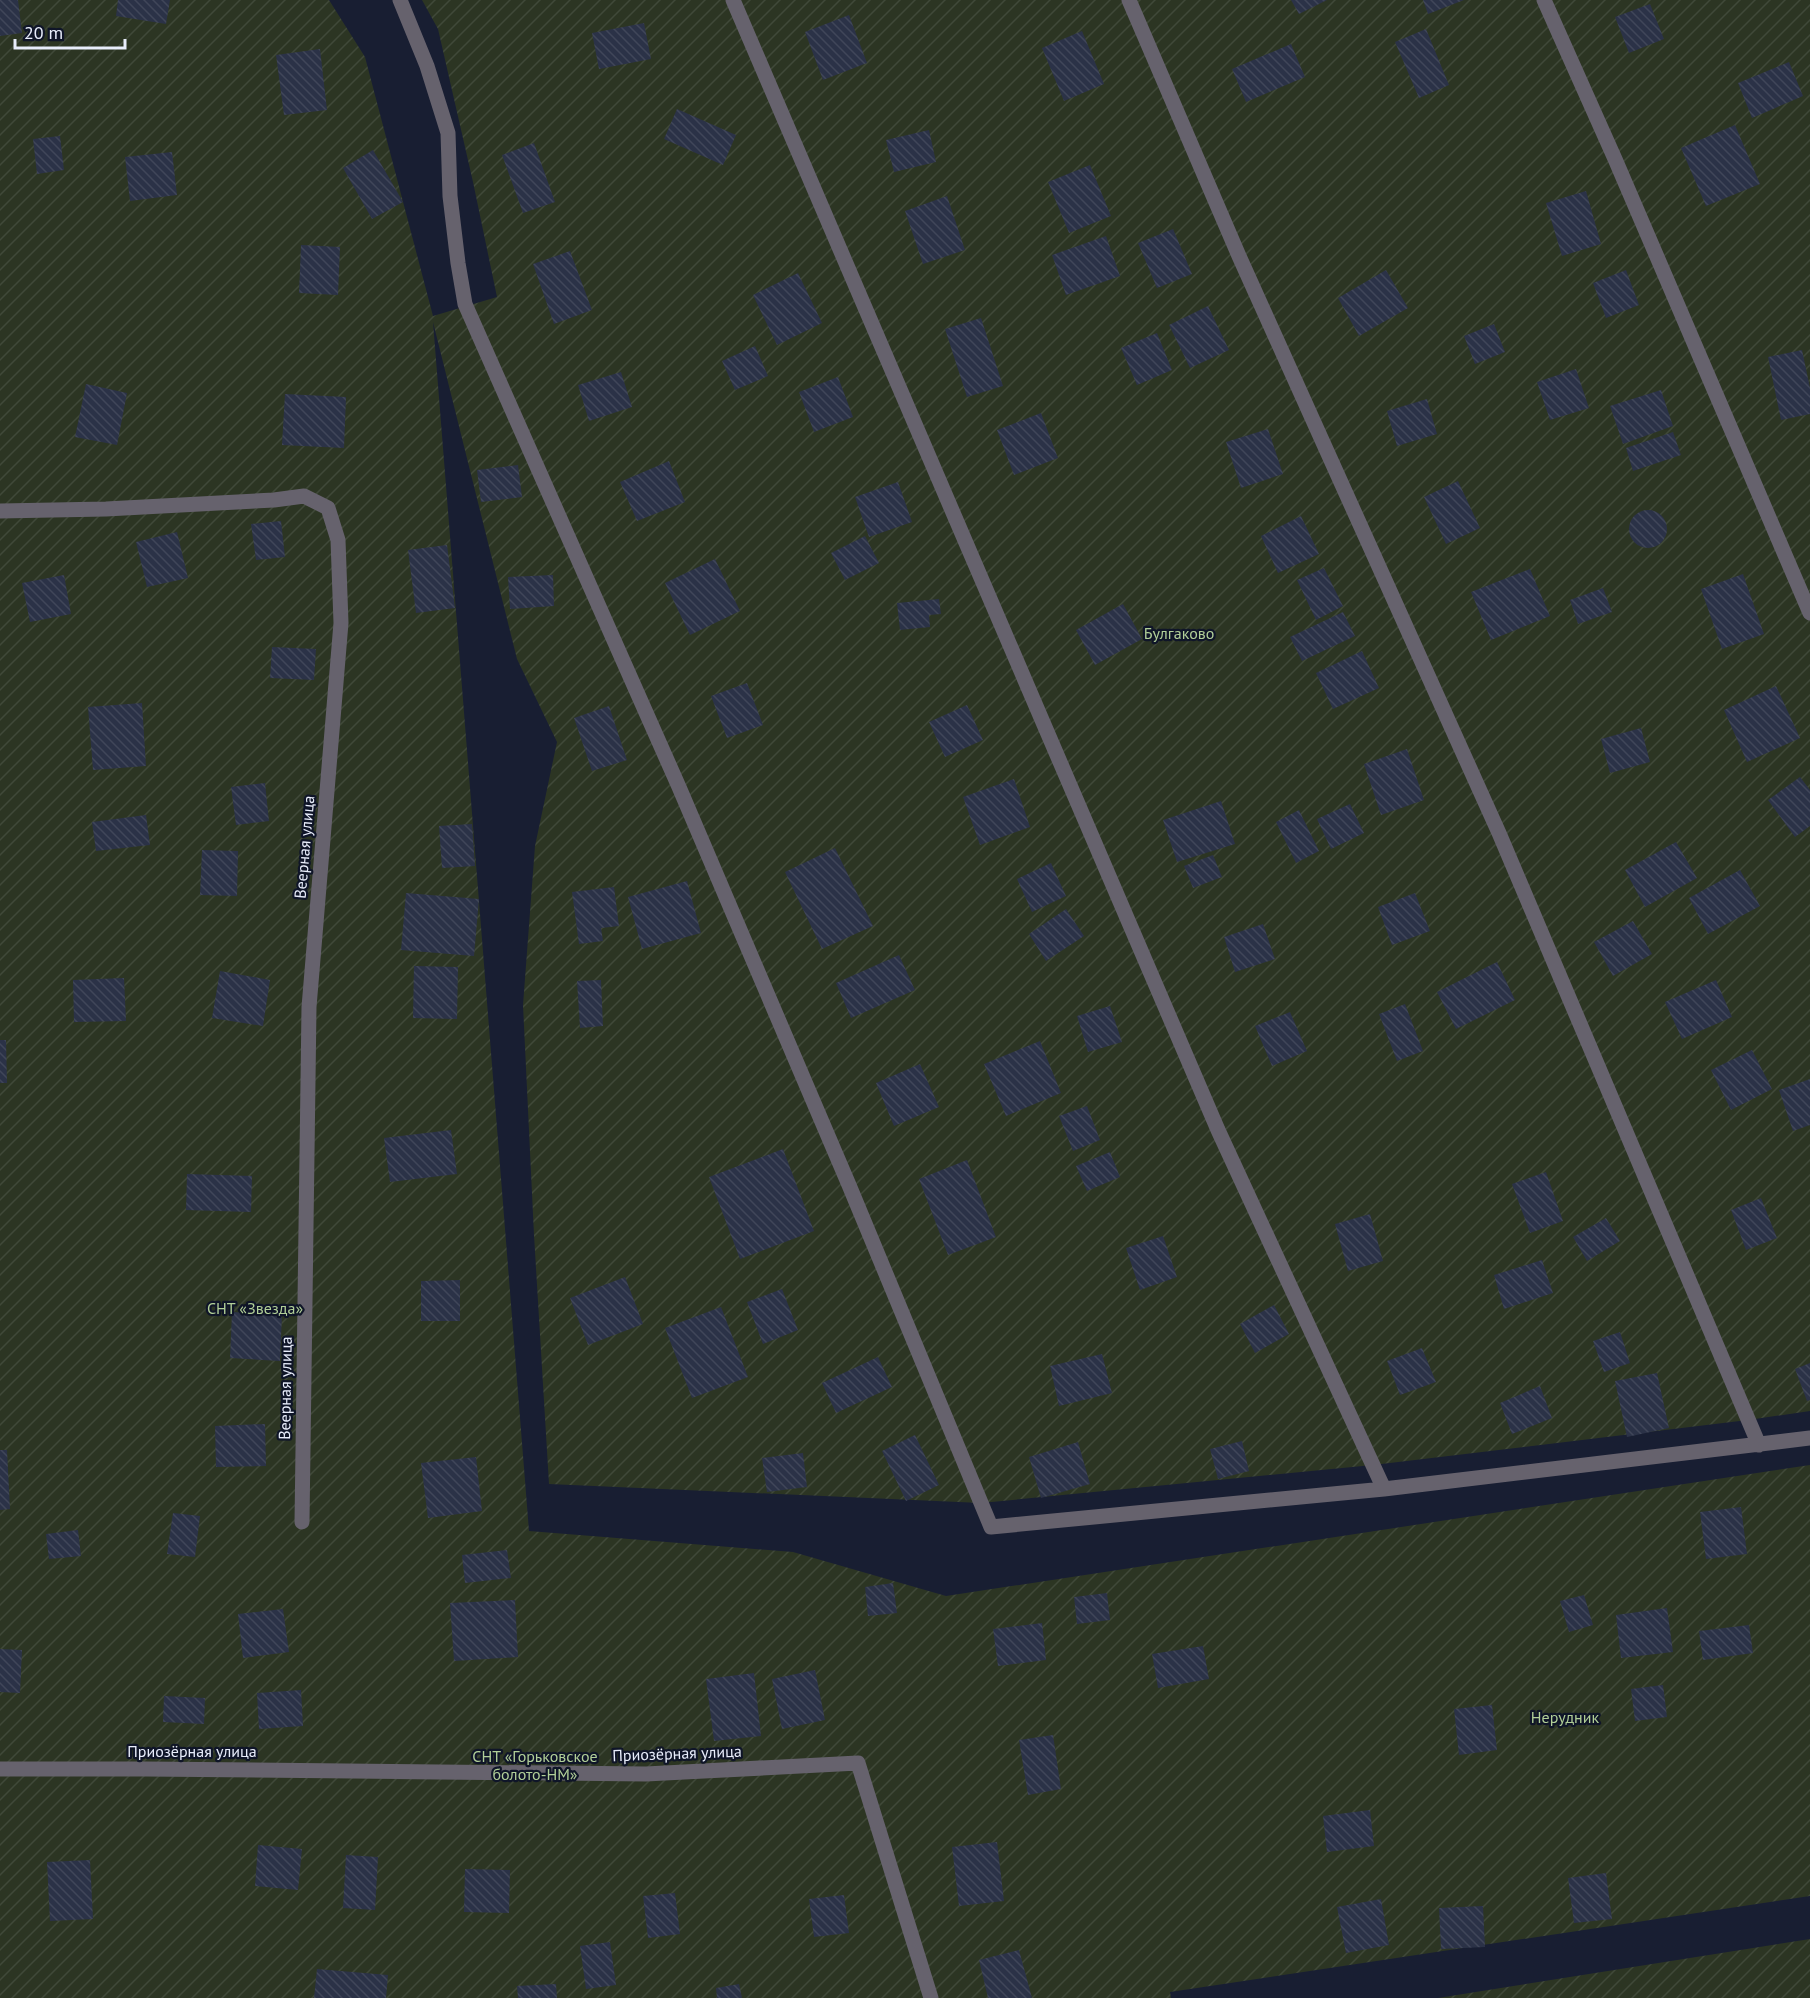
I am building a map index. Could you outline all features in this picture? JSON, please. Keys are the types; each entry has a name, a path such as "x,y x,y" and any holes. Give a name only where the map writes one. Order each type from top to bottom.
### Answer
{"street":[{"path":"400,0 427,66 448,133 450,196 465,304 684,797 991,1527 1384,1489 1810,1438"},
{"path":"734,0 1218,1130 1384,1489"},
{"path":"1129,0 1239,256 1499,833 1758,1445"},
{"path":"1544,0 1615,159 1810,613"},
{"name":"Веерная улица","path":"0,511 106,510 274,500 304,496 328,508 338,540 340,623 309,1007 302,1522"},
{"name":"Приозёрная улица","path":"0,1769 646,1774 858,1763 931,1998"}],"green space":[{"path":"0,0 329,0 365,57 433,316 497,297 438,29 422,0 1810,0 1810,1411 1373,1465 981,1503 549,1484 523,1005 535,846 557,742 517,659 433,322 529,1531 793,1552 946,1596 1810,1465 1810,1896 1170,1992 1171,1998 0,1998"},
{"path":"1810,1939 1810,1998 1438,1998"}],"building":[{"path":"0,0 18,0 22,33 0,36"},
{"path":"118,0 170,0 166,24 116,16"},
{"path":"1291,0 1327,0 1299,14"},
{"path":"1423,0 1464,0 1428,14"},
{"path":"1650,4 1664,39 1629,53 1615,17"},
{"path":"849,15 867,63 823,80 805,32"},
{"path":"644,23 651,59 599,69 592,33"},
{"path":"1426,29 1449,85 1419,98 1395,42"},
{"path":"1082,31 1104,84 1064,101 1042,48"},
{"path":"1291,44 1305,77 1246,102 1232,69"},
{"path":"320,49 327,110 284,115 276,55"},
{"path":"1789,62 1803,96 1752,118 1738,83"},
{"path":"677,109 736,135 723,165 664,139"},
{"path":"1735,125 1760,184 1706,206 1681,148"},
{"path":"929,130 936,162 894,172 886,140"},
{"path":"60,136 64,170 37,174 33,139"},
{"path":"534,143 555,202 523,213 502,155"},
{"path":"373,150 403,202 372,219 343,168"},
{"path":"172,152 177,195 130,201 125,157"},
{"path":"1090,165 1111,216 1069,233 1048,182"},
{"path":"1586,191 1601,244 1562,256 1546,203"},
{"path":"947,196 965,250 923,264 905,211"},
{"path":"1173,229 1192,274 1157,288 1138,243"},
{"path":"1106,236 1120,276 1066,295 1052,255"},
{"path":"301,245 340,247 338,295 299,293"},
{"path":"570,251 592,310 554,324 533,264"},
{"path":"1386,270 1408,308 1359,336 1338,298"},
{"path":"1626,270 1639,305 1606,318 1593,283"},
{"path":"798,273 822,323 777,345 753,295"},
{"path":"1208,306 1229,350 1190,368 1169,325"},
{"path":"981,318 1003,386 967,397 945,329"},
{"path":"1494,324 1505,352 1475,364 1464,336"},
{"path":"1157,333 1172,370 1137,385 1121,348"},
{"path":"755,346 768,376 735,390 722,361"},
{"path":"1802,350 1810,388 1810,414 1781,420 1768,357"},
{"path":"1576,369 1589,408 1550,420 1537,382"},
{"path":"621,372 632,407 589,421 578,385"},
{"path":"838,377 853,417 814,432 799,392"},
{"path":"86,384 127,393 117,445 75,437"},
{"path":"1661,390 1673,426 1623,444 1610,406"},
{"path":"285,394 346,397 344,448 282,445"},
{"path":"1427,399 1437,434 1397,446 1387,411"},
{"path":"1041,413 1058,458 1014,475 997,430"},
{"path":"1268,429 1283,474 1241,488 1226,442"},
{"path":"1673,432 1681,455 1633,471 1626,448"},
{"path":"669,461 685,502 637,521 620,482"},
{"path":"518,465 522,497 481,502 477,470"},
{"path":"1458,481 1480,528 1446,544 1424,497"},
{"path":"898,482 912,522 869,537 855,497"},
{"path":"1648,510 1662,515 1667,529 1662,543 1648,548 1634,543 1629,529 1634,515"},
{"path":"1301,516 1319,554 1278,573 1261,536"},
{"path":"281,521 285,557 256,560 251,524"},
{"path":"177,532 188,578 147,587 136,542"},
{"path":"865,536 879,563 845,580 831,553"},
{"path":"447,545 455,608 416,613 408,550"},
{"path":"715,559 740,611 690,635 665,583"},
{"path":"1324,568 1343,606 1316,620 1297,580"},
{"path":"1530,569 1550,616 1491,640 1471,592"},
{"path":"1743,574 1764,634 1722,649 1701,589"},
{"path":"64,575 71,614 30,622 22,583"},
{"path":"553,575 554,606 510,609 508,577"},
{"path":"1603,588 1612,612 1578,624 1570,600"},
{"path":"939,599 941,614 929,615 930,627 900,630 897,603"},
{"path":"1123,604 1142,639 1095,665 1076,630"},
{"path":"1343,612 1355,636 1302,661 1290,637"},
{"path":"272,647 316,649 314,680 270,678"},
{"path":"1362,651 1379,688 1333,709 1316,673"},
{"path":"747,683 763,725 727,738 711,696"},
{"path":"1776,686 1800,738 1747,762 1724,710"},
{"path":"142,703 146,766 93,770 88,707"},
{"path":"967,705 983,740 945,757 929,722"},
{"path":"609,706 627,760 592,771 574,718"},
{"path":"1641,728 1650,762 1610,773 1601,739"},
{"path":"1407,749 1424,800 1381,815 1364,764"},
{"path":"1800,777 1810,790 1810,826 1795,837 1768,800"},
{"path":"1014,779 1030,827 980,845 963,797"},
{"path":"265,783 269,821 236,825 231,787"},
{"path":"1221,801 1235,844 1177,862 1163,820"},
{"path":"1350,804 1364,833 1331,849 1317,819"},
{"path":"1299,810 1319,851 1296,863 1276,822"},
{"path":"146,815 150,845 96,851 92,822"},
{"path":"472,824 475,866 442,868 439,826"},
{"path":"1676,842 1697,878 1645,907 1625,870"},
{"path":"835,848 873,926 822,949 785,872"},
{"path":"202,850 238,851 237,896 200,895"},
{"path":"1213,855 1222,877 1193,888 1184,866"},
{"path":"1051,863 1066,896 1032,912 1017,879"},
{"path":"1740,870 1760,906 1708,934 1689,898"},
{"path":"687,881 701,933 642,949 628,897"},
{"path":"614,887 619,926 601,928 603,941 579,944 572,892"},
{"path":"406,893 479,899 474,956 401,950"},
{"path":"1415,893 1430,931 1392,945 1378,907"},
{"path":"1066,909 1084,936 1046,961 1029,934"},
{"path":"1633,921 1652,954 1613,976 1594,942"},
{"path":"1263,924 1275,959 1235,972 1224,937"},
{"path":"899,955 915,990 851,1018 836,983"},
{"path":"1497,962 1515,1000 1456,1029 1437,992"},
{"path":"414,966 458,967 457,1019 413,1018"},
{"path":"220,971 270,980 263,1026 212,1018"},
{"path":"124,978 126,1021 74,1022 73,980"},
{"path":"601,980 603,1026 580,1028 577,981"},
{"path":"1716,980 1732,1017 1682,1039 1665,1002"},
{"path":"1405,1004 1423,1051 1397,1061 1379,1014"},
{"path":"1110,1006 1122,1042 1088,1052 1077,1016"},
{"path":"1290,1012 1307,1051 1272,1066 1255,1026"},
{"path":"0,1040 6,1040 7,1083 0,1083"},
{"path":"1040,1041 1061,1093 1006,1116 984,1064"},
{"path":"1752,1050 1772,1089 1731,1110 1711,1070"},
{"path":"920,1064 939,1107 894,1126 876,1083"},
{"path":"1810,1079 1810,1125 1793,1131 1779,1090"},
{"path":"1087,1106 1100,1140 1073,1151 1059,1116"},
{"path":"451,1130 457,1174 390,1182 384,1138"},
{"path":"783,1149 814,1231 740,1259 709,1177"},
{"path":"1110,1152 1120,1177 1087,1191 1076,1166"},
{"path":"967,1160 996,1237 948,1255 919,1179"},
{"path":"1546,1172 1563,1221 1530,1233 1512,1184"},
{"path":"187,1174 252,1176 251,1212 186,1210"},
{"path":"1761,1198 1777,1238 1746,1250 1731,1210"},
{"path":"1370,1214 1383,1261 1348,1271 1335,1224"},
{"path":"1606,1218 1620,1241 1587,1261 1573,1237"},
{"path":"1163,1236 1177,1277 1140,1290 1126,1248"},
{"path":"1542,1260 1553,1293 1504,1309 1494,1275"},
{"path":"625,1277 643,1324 588,1345 570,1298"},
{"path":"460,1280 460,1321 421,1321 421,1281"},
{"path":"782,1289 798,1330 763,1344 747,1302"},
{"path":"1274,1305 1289,1334 1255,1353 1240,1324"},
{"path":"721,1307 748,1377 692,1398 665,1328"},
{"path":"232,1312 282,1314 280,1361 230,1358"},
{"path":"1620,1332 1630,1363 1604,1372 1593,1341"},
{"path":"1422,1348 1436,1382 1400,1395 1387,1361"},
{"path":"1102,1354 1112,1393 1059,1406 1050,1366"},
{"path":"878,1357 892,1387 836,1413 822,1383"},
{"path":"1810,1363 1810,1400 1807,1401 1795,1369"},
{"path":"1657,1373 1669,1428 1627,1437 1615,1381"},
{"path":"1540,1386 1552,1418 1512,1434 1500,1403"},
{"path":"265,1424 266,1466 216,1467 215,1426"},
{"path":"915,1435 939,1485 906,1501 882,1451"},
{"path":"1242,1441 1249,1471 1218,1479 1210,1449"},
{"path":"1078,1442 1090,1484 1041,1498 1029,1457"},
{"path":"0,1450 7,1450 10,1509 0,1510"},
{"path":"803,1453 807,1487 767,1492 762,1458"},
{"path":"476,1457 482,1511 428,1518 421,1463"},
{"path":"1741,1507 1747,1554 1706,1559 1700,1512"},
{"path":"173,1513 200,1516 195,1557 167,1554"},
{"path":"78,1530 81,1556 49,1559 46,1534"},
{"path":"507,1550 511,1578 465,1583 462,1555"},
{"path":"893,1583 897,1613 868,1616 865,1587"},
{"path":"1107,1593 1110,1620 1077,1624 1074,1597"},
{"path":"1584,1595 1593,1625 1569,1632 1560,1601"},
{"path":"515,1600 518,1657 454,1661 450,1603"},
{"path":"1667,1608 1673,1652 1621,1658 1616,1615"},
{"path":"283,1609 289,1652 243,1658 238,1614"},
{"path":"1042,1623 1046,1660 998,1666 993,1629"},
{"path":"1749,1625 1753,1653 1703,1660 1699,1631"},
{"path":"1203,1646 1209,1679 1158,1688 1152,1654"},
{"path":"0,1649 22,1650 20,1693 0,1692"},
{"path":"815,1670 825,1720 782,1729 772,1679"},
{"path":"754,1673 761,1736 714,1741 706,1679"},
{"path":"1663,1685 1667,1717 1635,1721 1631,1689"},
{"path":"301,1690 303,1726 259,1729 257,1693"},
{"path":"164,1696 205,1698 204,1724 163,1722"},
{"path":"1492,1705 1497,1750 1459,1755 1454,1709"},
{"path":"1053,1735 1061,1789 1028,1795 1019,1740"},
{"path":"1370,1810 1374,1846 1327,1852 1323,1816"},
{"path":"997,1842 1004,1901 959,1906 952,1847"},
{"path":"258,1845 302,1849 298,1890 255,1886"},
{"path":"346,1855 378,1857 375,1910 343,1908"},
{"path":"90,1860 93,1919 50,1921 47,1862"},
{"path":"465,1869 510,1870 509,1913 464,1912"},
{"path":"1606,1873 1612,1919 1574,1923 1568,1878"},
{"path":"675,1893 680,1934 648,1938 643,1896"},
{"path":"844,1895 849,1933 814,1937 809,1899"},
{"path":"1381,1899 1389,1945 1346,1953 1337,1907"},
{"path":"1483,1906 1485,1947 1441,1949 1439,1908"},
{"path":"610,1942 616,1985 586,1989 580,1946"},
{"path":"1019,1950 1032,1998 988,1998 979,1960"},
{"path":"317,1969 388,1975 386,1998 314,1998"},
{"path":"556,1984 557,1998 518,1998 517,1986"},
{"path":"739,1984 742,1998 717,1998 716,1988"}],"park label":[{"name":"Булгаково","path":"1179,633"},
{"name":"СНТ «Звезда»","path":"255,1308"},
{"name":"Нерудник","path":"1565,1717"},
{"name":"СНТ «Горьковское болото-НМ»","path":"535,1765"}]}
